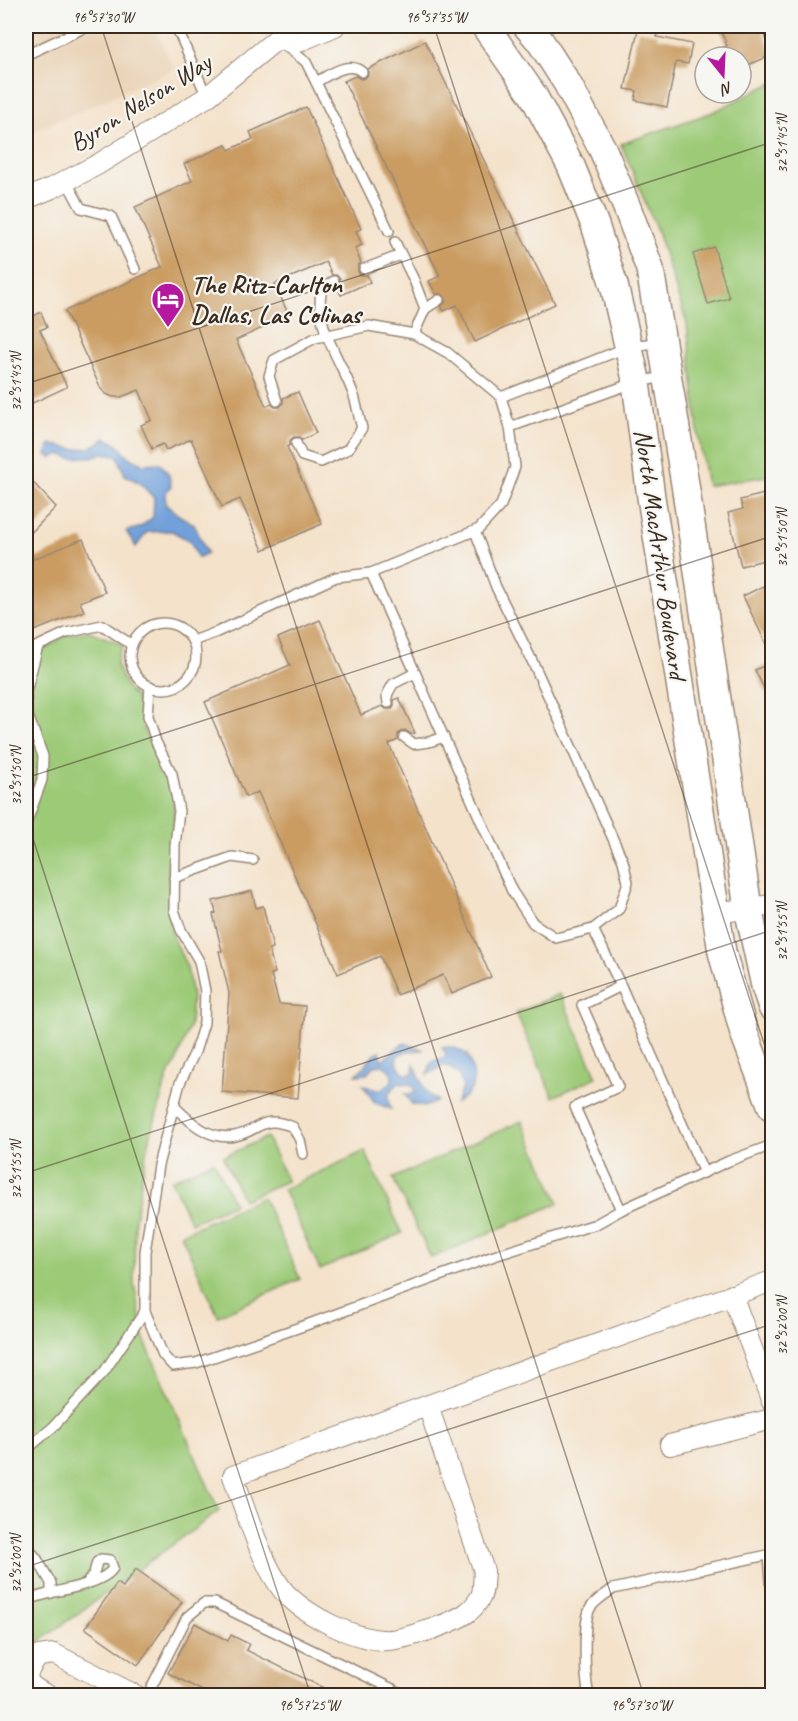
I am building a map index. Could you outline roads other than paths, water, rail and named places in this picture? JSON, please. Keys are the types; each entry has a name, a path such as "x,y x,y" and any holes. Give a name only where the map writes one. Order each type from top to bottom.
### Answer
{"main road":[{"name":"North MacArthur Boulevard","path":"485,26 533,95 571,166 596,225 614,285 636,382 651,497 722,952 744,1033 772,1107"},
{"name":"North MacArthur Boulevard","path":"527,26 540,41 567,83 603,150 650,269 685,484 760,906 765,986 772,1007"}],"street":[{"path":"281,32 298,42 335,26"},
{"name":"Byron Nelson Way","path":"26,199 96,165 207,97 281,32"},
{"path":"716,913 760,906"},
{"path":"428,1406 484,1571 481,1597 467,1612 447,1623 407,1637 384,1641 358,1636 303,1608 275,1580 233,1476 772,1281"},
{"path":"732,1295 772,1402"},
{"path":"670,1445 772,1419"},
{"path":"48,1695 32,1687 27,1676 30,1666 39,1656 54,1654 137,1695"}],"lane":[{"path":"26,55 88,26"},
{"path":"191,26 177,29 207,97"},
{"path":"281,32 306,62 389,231"},
{"path":"316,82 348,67 357,68 362,72"},
{"path":"66,180 81,208 111,216 135,269"},
{"path":"395,242 414,280 424,309"},
{"path":"364,269 401,255"},
{"path":"296,443 302,456 321,462 348,449 362,428 354,395 327,335 319,300 322,288 334,281"},
{"path":"414,334 424,309 439,300"},
{"path":"193,641 336,577 371,573 479,529 501,505 515,467 510,427 501,397 448,353 414,334 369,326 315,338 274,360 269,375 277,401"},
{"path":"501,397 628,347 662,342"},
{"path":"510,427 636,382 668,377"},
{"path":"371,573 512,891 533,922 556,938 593,929 619,909 628,882 623,861 536,669 496,587 475,531"},
{"path":"167,623 186,632 193,641 196,661 193,670 180,685 170,688 150,686 135,673 130,654 132,645 146,628 167,623"},
{"path":"26,648 32,649 66,633 102,625 132,645"},
{"path":"26,824 42,780 43,756 27,714 26,692 38,646"},
{"path":"388,703 387,695 393,684 415,673"},
{"path":"150,686 148,716 156,742 172,774 178,811 174,910 181,930 199,961 205,991 204,1023 195,1052 180,1083 158,1165 145,1252 145,1311 163,1355 173,1366 196,1363 494,1256 596,1224 621,1210 729,1161 772,1145"},
{"path":"404,737 414,744 444,737"},
{"path":"174,878 232,857 253,860"},
{"path":"593,929 621,986 704,1173"},
{"path":"621,986 582,1005 618,1087 575,1107 621,1210"},
{"path":"174,1106 202,1130 219,1135 235,1136 267,1121 293,1127 300,1140 303,1154"},
{"path":"26,1450 53,1427 104,1372 145,1311"},
{"path":"26,1545 51,1583 51,1593"},
{"path":"589,1695 586,1677 586,1625 590,1608 599,1598 614,1589 771,1554 772,1593"},
{"path":"26,1600 87,1583"},
{"path":"147,1695 187,1617 204,1603 215,1603 407,1695"}],"water":[{"path":"106,438 118,445 130,458 142,464 160,463 169,475 171,487 165,493 166,505 194,524 207,553 198,558 190,541 172,531 147,532 136,547 126,531 139,528 153,517 154,498 140,483 125,475 118,457 103,453 91,457 70,458 60,454 52,458 46,455 50,444 74,449 90,448"},
{"path":"405,1043 424,1050 407,1051 398,1055 396,1061 401,1070 406,1075 413,1073 414,1064 425,1089 438,1101 424,1107 412,1104 405,1094 416,1093 412,1085 399,1083 389,1094 391,1109 375,1103 363,1085 376,1090 385,1088 392,1081 391,1071 382,1065 374,1066 367,1074 356,1075 380,1051 381,1060"},
{"path":"442,1047 453,1047 467,1054 474,1075 469,1093 456,1103 463,1087 458,1073 445,1065 427,1075 431,1062 447,1056"}],"place":[{"name":"The Ritz-Carlton Dallas, Las Colinas","path":"168,328"}]}
